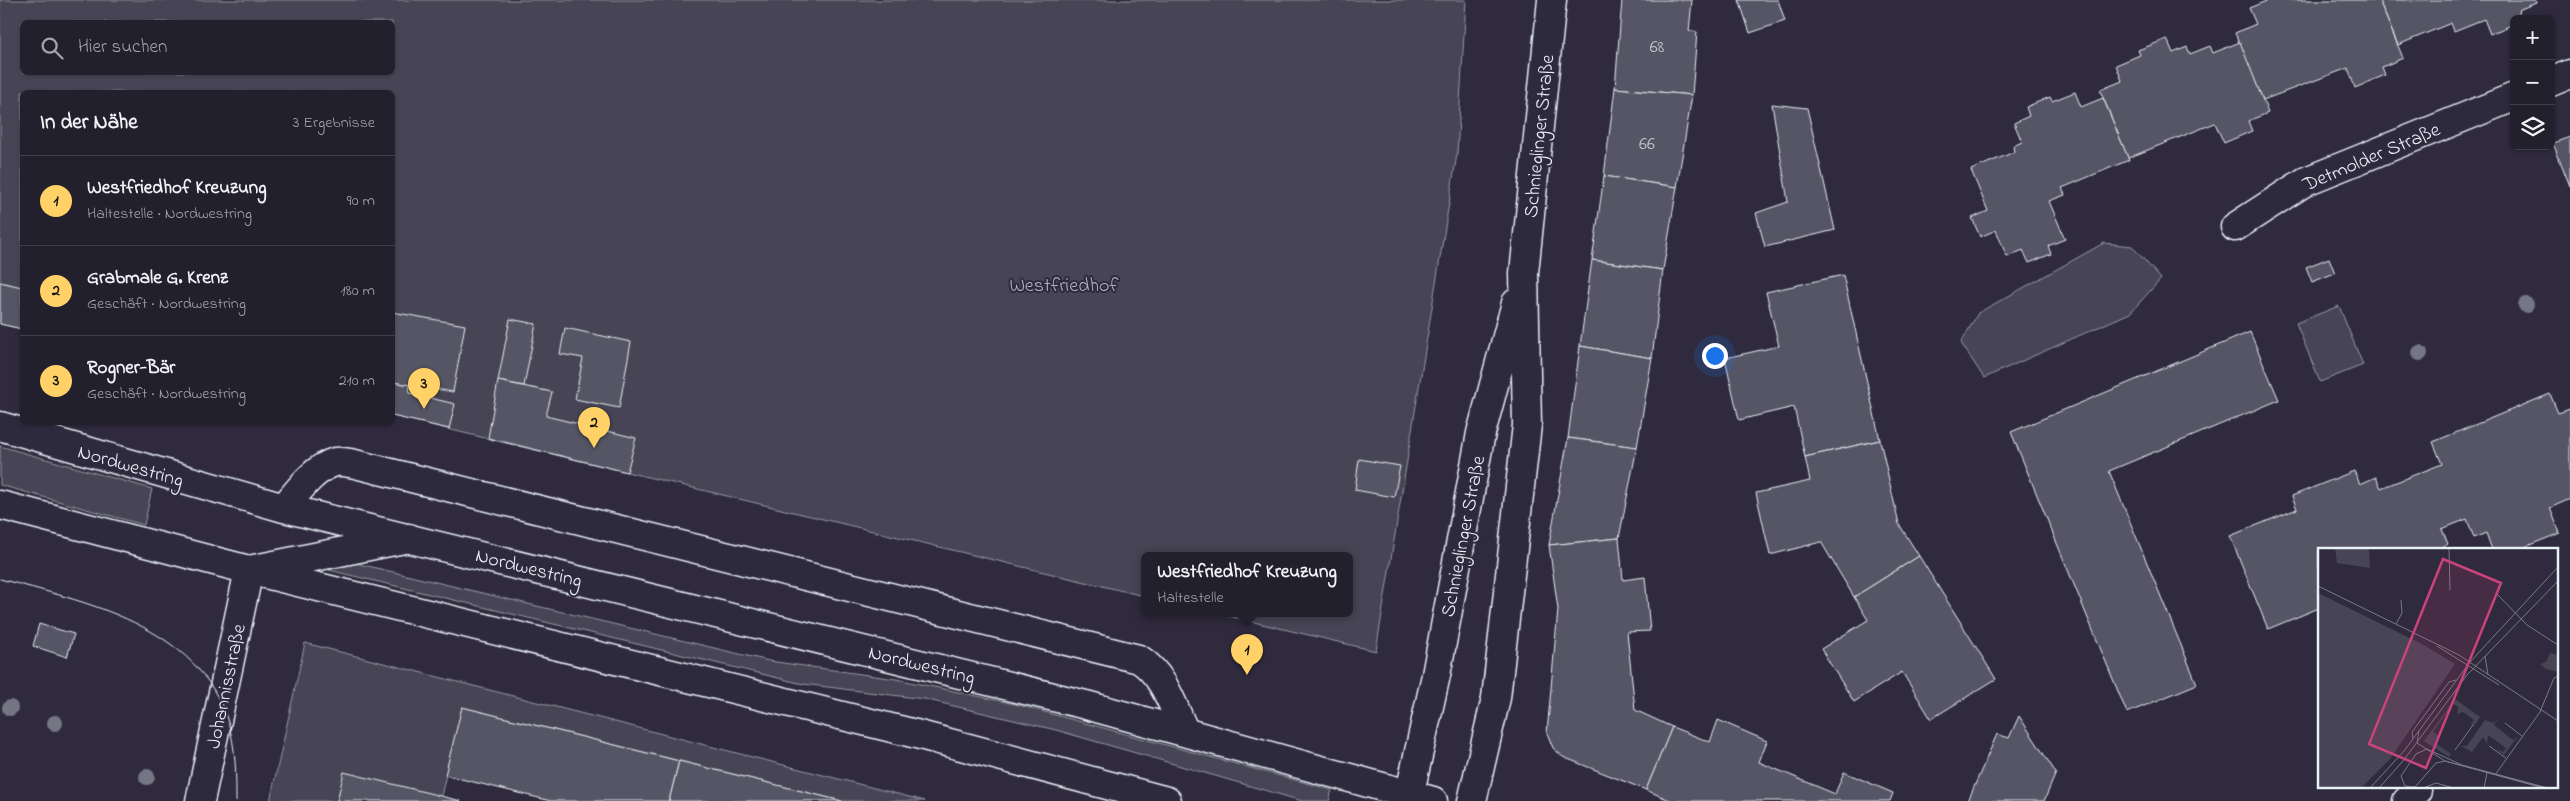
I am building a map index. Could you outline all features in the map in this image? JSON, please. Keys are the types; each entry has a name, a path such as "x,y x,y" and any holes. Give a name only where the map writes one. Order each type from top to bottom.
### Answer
{"main road":[{"name":"Schnieglinger Straße","path":"1472,801 1496,698 1527,425 1524,273 1552,0"},
{"path":"2555,80 2570,74"},
{"name":"Detmolder Straße","path":"2235,227 2306,181 2510,99"},
{"name":"Schnieglinger Straße","path":"1417,798 1436,674 1481,433 1524,273"},
{"name":"Nordwestring","path":"0,426 284,508 1184,730 1417,798"},
{"path":"284,508 300,487 319,471 335,462 355,464 1139,659 1150,666 1160,677 1184,730"},
{"name":"Nordwestring","path":"0,505 249,570 916,734 1167,801"},
{"name":"Nordwestring","path":"249,570 409,538"},
{"name":"Johannisstraße","path":"200,801 249,570"}],"green space":[{"name":"Westfriedhof","path":"0,0 1466,0 1457,154 1376,651 1233,617 1353,617 1353,552 1141,552 1141,595 395,416 395,90 20,90 20,329 0,324"},
{"path":"2104,243 2132,246 2161,279 2130,313 1984,378 1961,343 1978,313"},
{"path":"2339,306 2363,365 2320,382 2296,323"},
{"path":"0,446 152,489 144,525 0,485"},
{"path":"351,562 769,661 896,679 1015,704 1332,790 1329,801 1302,801 1056,730 924,699 803,684 329,570"},
{"path":"305,643 925,801 842,801 462,707 441,796 337,801 270,801"}],"building":[{"path":"1622,0 1692,0 1689,31 1697,32 1692,95 1615,88"},
{"path":"1739,0 1778,0 1785,21 1750,33"},
{"path":"2269,0 2379,0 2403,58 2382,67 2385,75 2355,88 2348,68 2263,100 2235,33 2256,24 2249,8"},
{"path":"2379,0 2535,0 2536,3 2518,10 2520,15 2510,15 2510,26 2490,34 2484,19 2454,31 2451,23 2398,45"},
{"path":"2167,39 2173,53 2187,47 2190,54 2210,46 2213,53 2240,42 2268,113 2248,121 2252,131 2224,143 2215,123 2128,158 2100,90 2122,81 2116,65 2140,55 2138,50"},
{"path":"1615,88 1692,95 1677,187 1604,176"},
{"path":"2075,92 2081,107 2103,98 2129,160 2062,188 2065,195 2049,201 2065,239 2048,246 2051,254 2029,263 2023,250 2007,257 1996,230 1980,237 1972,218 1988,211 1971,170 2014,152 2013,146 2022,142 2014,123 2029,116 2026,107 2050,97 2052,101"},
{"path":"1772,104 1807,108 1835,230 1765,247 1756,213 1788,202"},
{"path":"2570,137 2570,186 2555,148 2555,142"},
{"path":"1604,176 1677,187 1663,270 1592,260"},
{"path":"2329,258 2335,273 2312,282 2306,267"},
{"path":"1592,260 1663,270 1652,358 1580,346"},
{"path":"1843,275 1880,440 1805,457 1794,407 1739,420 1725,358 1779,346 1766,292"},
{"path":"0,282 20,287 20,329 0,324"},
{"path":"395,313 465,325 453,392 395,382"},
{"path":"510,319 536,324 524,386 498,381"},
{"path":"565,328 631,342 619,408 575,399 583,358 560,354"},
{"path":"2250,332 2279,400 2109,471 2197,684 2127,713 2011,432"},
{"path":"1580,346 1652,358 1637,447 1568,438"},
{"path":"498,381 552,392 546,416 636,438 627,472 488,438"},
{"path":"395,382 410,385 409,393 455,404 449,429 395,417"},
{"path":"2550,394 2558,413 2570,409 2570,499 2550,508 2560,533 2522,548 2491,548 2486,533 2474,538 2467,519 2442,529 2448,544 2439,548 2318,548 2318,608 2268,629 2230,536 2297,509 2292,496 2354,471 2360,484 2376,477 2381,488 2442,464 2433,442"},
{"path":"1568,438 1637,447 1619,538 1549,545"},
{"path":"1880,440 1899,524 1919,556 1854,597 1821,542 1770,555 1756,493 1810,481 1805,457"},
{"path":"1359,459 1400,466 1394,497 1355,490"},
{"path":"1619,538 1623,580 1645,577 1650,631 1627,632 1635,710 1672,727 1646,790 1563,757 1553,748 1547,733 1558,609 1549,545"},
{"path":"1919,556 1996,679 1931,719 1902,672 1854,702 1821,649 1868,620 1854,597"},
{"path":"39,624 74,634 67,657 33,646"},
{"path":"462,707 679,761 669,801 551,801 445,775"},
{"path":"2019,716 2056,773 2044,801 1968,801 1997,734 2009,738"},
{"path":"1718,720 1767,741 1759,762 1835,794 1844,772 1893,793 1890,801 1672,801 1646,790 1672,727 1710,742"},
{"path":"679,761 728,773 842,801 669,801"},
{"path":"344,772 461,801 337,801"}],"tram line":[{"path":"0,579 67,597 135,623 165,640 192,662 213,689 228,722 234,751 236,801"}],"place":[{"name":"Rogner-Bär","path":"424,409"},
{"name":"Grabmale G. Krenz","path":"594,448"},
{"name":"Westfriedhof Kreuzung","path":"1247,675"}]}
